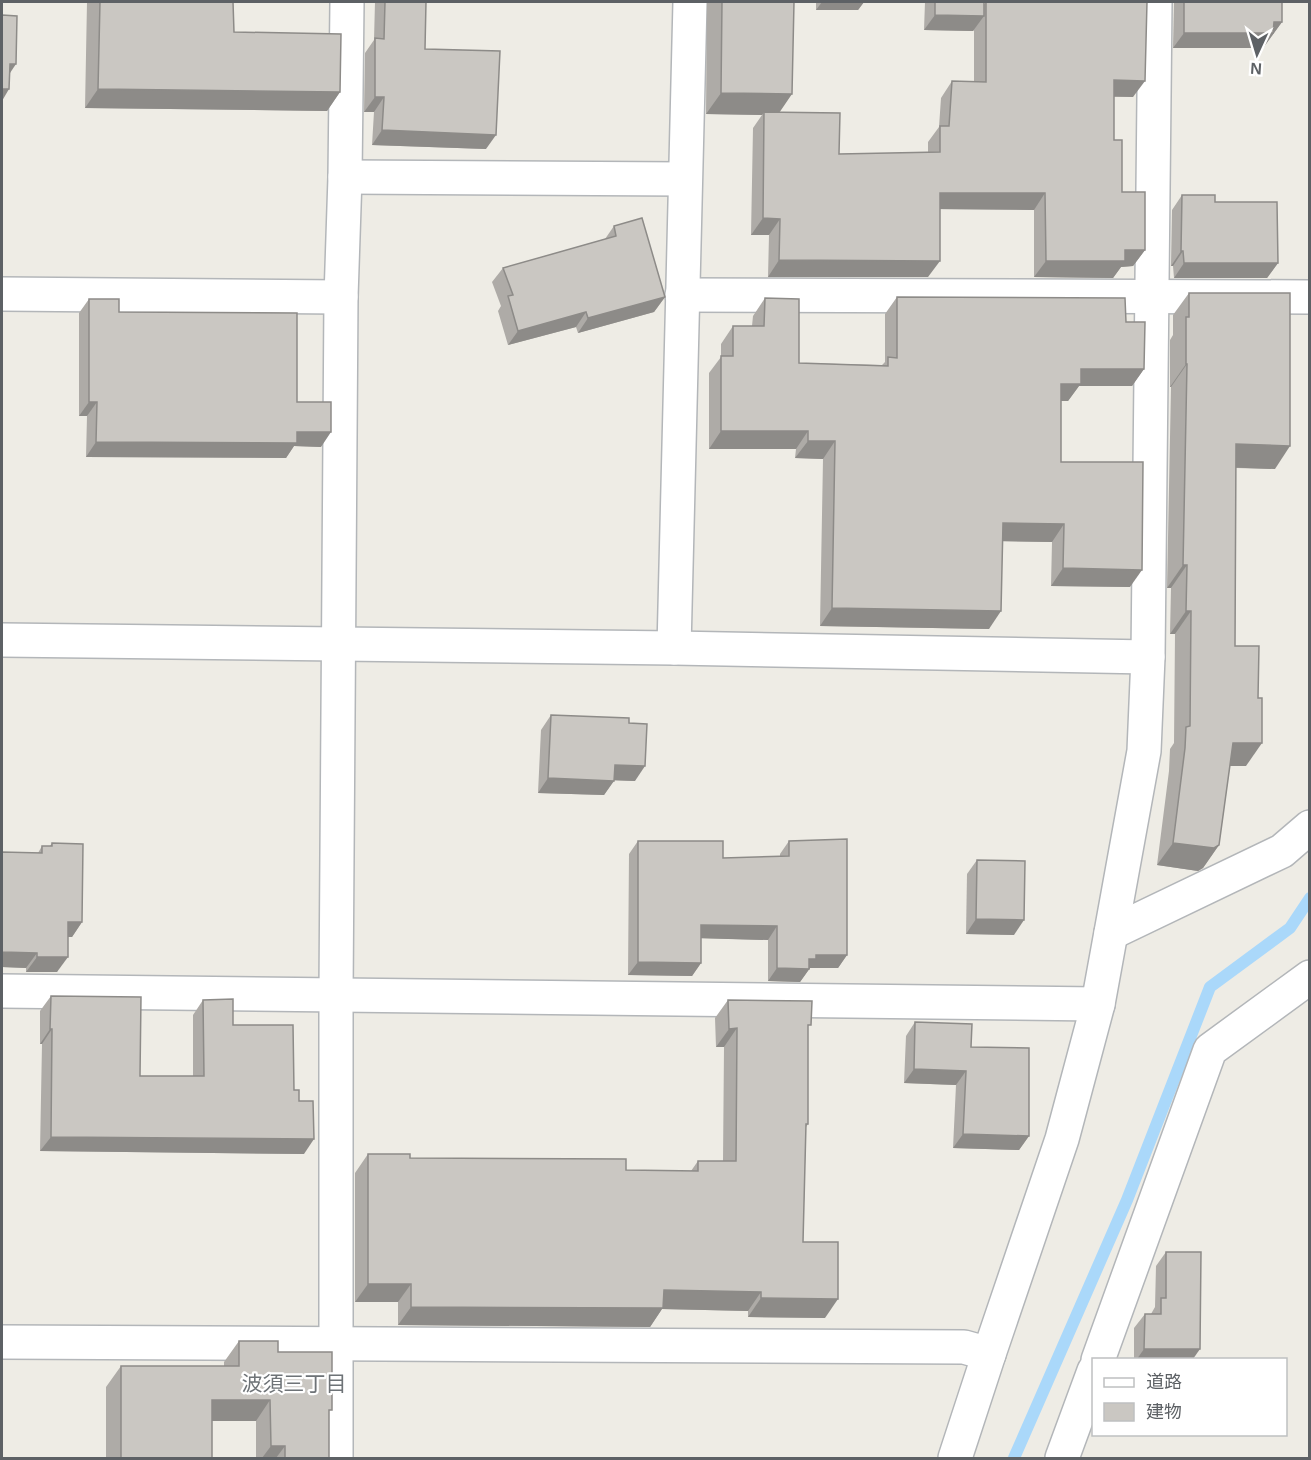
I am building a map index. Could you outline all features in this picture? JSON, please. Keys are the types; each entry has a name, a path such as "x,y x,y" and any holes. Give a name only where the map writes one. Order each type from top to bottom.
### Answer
{"street":[{"path":"336,1458 336,994 341,297 347,2"},
{"path":"674,648 690,2"},
{"path":"956,1458 1062,1139 1098,1004 1144,751 1148,657 1150,298 1155,2"},
{"path":"345,177 685,179"},
{"path":"2,294 341,297"},
{"path":"682,295 1310,297"},
{"path":"2,640 339,643 1148,657"},
{"path":"1111,933 1282,851 1310,827"},
{"path":"1098,1358 1210,1050 1310,977"},
{"path":"2,991 1098,1004"},
{"path":"2,1342 963,1347 989,1354"},
{"path":"1062,1458 1092,1376"}],"building":[{"path":"100,2 233,2 234,32 341,34 340,92 98,89"},
{"path":"385,2 426,2 425,49 500,51 496,135 382,130 384,97 375,97 375,38 384,39"},
{"path":"722,2 794,2 792,94 721,93"},
{"path":"935,2 984,2 984,16 935,15"},
{"path":"986,2 1147,2 1145,81 1114,80 1114,140 1122,140 1122,192 1145,192 1145,250 1125,250 1125,261 1046,261 1045,193 940,193 940,261 779,260 780,219 763,218 764,112 840,113 839,154 940,152 940,126 949,126 952,81 986,82"},
{"path":"1184,2 1282,2 1282,22 1274,22 1273,33 1184,33"},
{"path":"2,15 17,16 16,64 10,64 9,89 2,89"},
{"path":"1182,195 1215,195 1215,202 1277,202 1278,263 1184,263 1183,251 1181,251"},
{"path":"642,218 665,297 588,318 586,312 518,331 508,296 513,295 503,268 616,236 614,226"},
{"path":"1189,293 1290,293 1290,446 1236,444 1235,646 1259,646 1258,698 1262,698 1262,743 1233,743 1219,845 1214,848 1173,843 1186,727 1190,726 1191,611 1186,611 1187,565 1183,565 1186,317 1189,317"},
{"path":"897,297 1125,298 1126,322 1145,322 1144,369 1081,369 1081,384 1061,384 1061,462 1143,462 1142,570 1063,568 1064,524 1003,523 1001,611 832,608 835,441 808,441 808,431 721,431 721,356 733,356 733,326 764,326 765,298 799,299 799,363 888,366 888,357 897,358"},
{"path":"89,299 119,299 119,312 297,313 297,402 331,402 331,432 297,432 297,443 96,442 97,402 89,402"},
{"path":"551,715 629,718 629,723 647,724 645,766 615,765 614,781 548,778"},
{"path":"847,839 847,955 816,955 816,959 809,959 809,969 777,968 777,926 701,925 701,963 638,962 638,841 723,841 723,858 789,856 789,841"},
{"path":"52,843 83,844 82,922 68,922 68,957 37,957 37,953 2,952 2,852 42,853 42,846 52,846"},
{"path":"977,860 1025,861 1024,920 976,919"},
{"path":"51,996 141,997 140,1076 204,1076 203,1000 233,999 233,1025 293,1025 294,1090 299,1090 299,1101 313,1101 314,1139 51,1137"},
{"path":"728,1000 812,1001 811,1025 808,1025 808,1124 806,1124 803,1242 838,1242 838,1299 761,1298 761,1292 664,1290 663,1308 411,1307 411,1284 368,1284 368,1154 410,1154 410,1158 626,1159 626,1170 698,1171 698,1161 736,1161 737,1028 729,1029"},
{"path":"915,1022 972,1024 971,1047 1029,1048 1029,1136 963,1134 966,1071 914,1069"},
{"path":"1166,1252 1201,1252 1200,1349 1144,1349 1145,1314 1161,1314 1161,1298 1166,1298"},
{"path":"239,1341 278,1341 278,1352 332,1352 329,1458 285,1458 285,1446 271,1446 270,1400 212,1400 212,1458 121,1458 121,1366 239,1366"}],"waterway":[{"path":"1014,1458 1127,1200 1210,987 1290,928 1310,898"}],"district":[{"name":"波須三丁目","path":"294,1384"}]}
